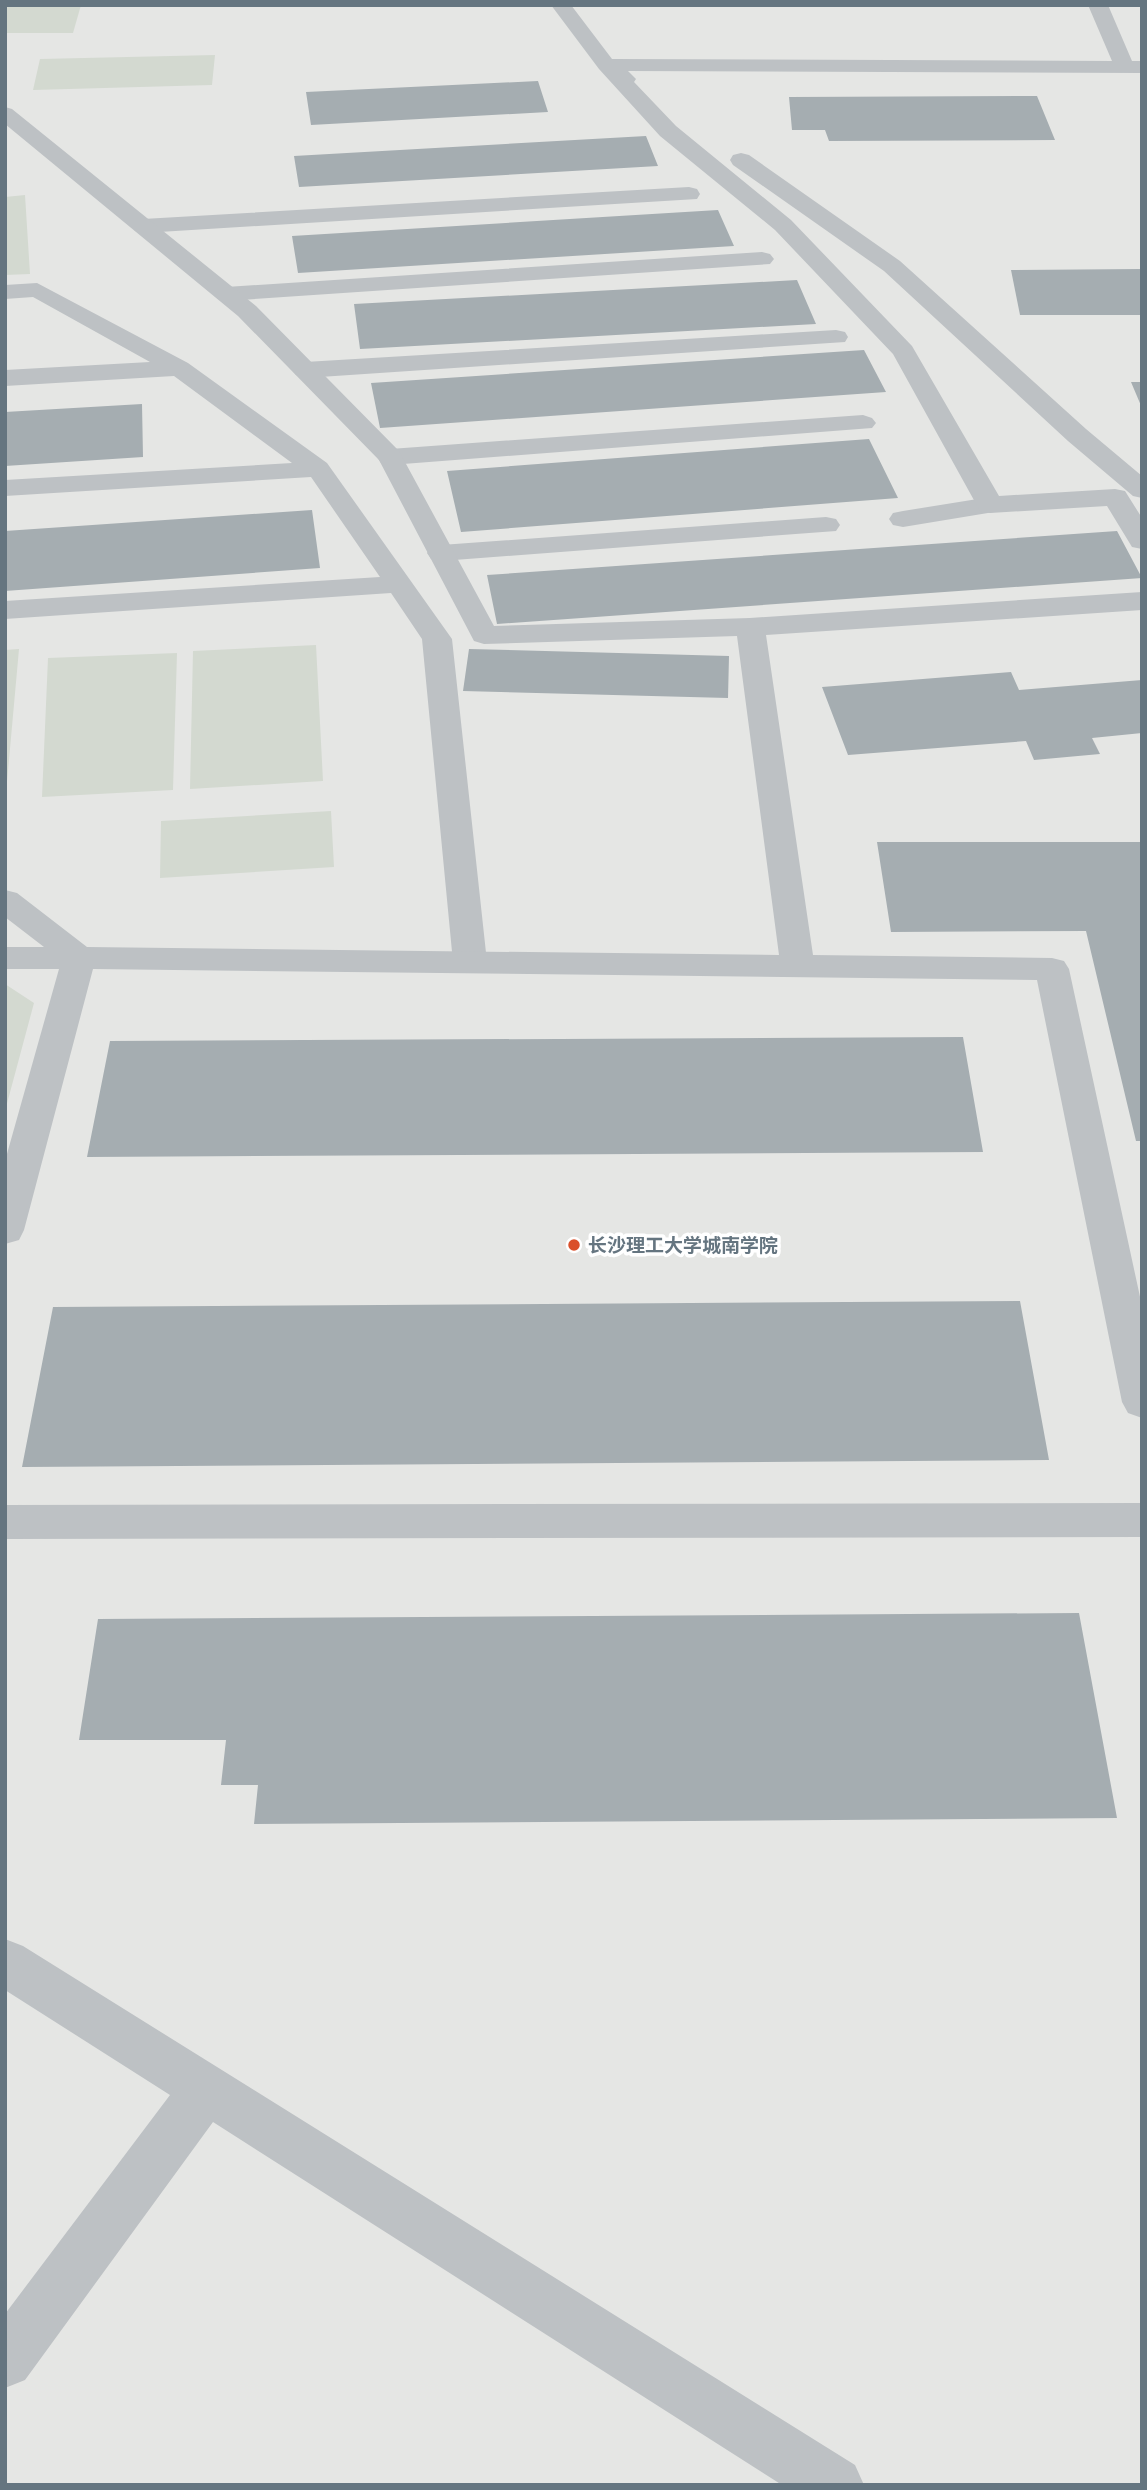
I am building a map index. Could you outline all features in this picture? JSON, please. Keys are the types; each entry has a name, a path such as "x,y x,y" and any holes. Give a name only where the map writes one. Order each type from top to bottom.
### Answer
{"street":[{"path":"561,5 606,65 668,131 783,225 904,351 989,505"},
{"path":"1098,5 1134,67"},
{"path":"606,65 1134,67"},
{"path":"606,65 892,266 1142,490"},
{"path":"5,113 226,294 390,457 484,635 750,627 1142,601"},
{"path":"143,226 689,194"},
{"path":"226,294 762,259"},
{"path":"5,292 37,290 179,368 318,469 399,584 437,639 470,962"},
{"path":"305,370 836,337"},
{"path":"5,378 179,368"},
{"path":"390,457 863,423"},
{"path":"5,488 318,469"},
{"path":"903,519 989,505 1115,497 1142,541"},
{"path":"441,553 826,525"},
{"path":"5,610 399,584"},
{"path":"750,627 797,965"},
{"path":"5,900 79,958"},
{"path":"5,958 1052,969 1142,1402"},
{"path":"5,1230 79,958"},
{"path":"5,1522 1142,1520"},
{"path":"5,1962 835,2485"},
{"path":"5,2360 206,2089"}],"shaded area":[{"name":"长沙理工大学城南学院","path":"5,5 1142,5 1142,2485 5,2485"},
{"path":"5,5 81,5 73,33 5,33"},
{"path":"215,55 212,85 33,90 40,59"},
{"path":"25,195 30,274 5,275 5,197"},
{"path":"316,645 323,781 190,789 193,651"},
{"path":"19,649 7,782 5,650"},
{"path":"177,653 173,790 42,797 48,658"},
{"path":"331,811 334,867 160,878 161,821"},
{"path":"5,984 34,1003 5,1111"}],"building":[{"path":"538,81 548,112 311,125 306,92"},
{"path":"1037,96 1055,140 829,141 825,130 792,130 789,97"},
{"path":"646,136 658,166 299,187 294,156"},
{"path":"718,210 734,246 298,273 292,236"},
{"path":"1142,269 1142,315 1020,315 1011,270"},
{"path":"797,280 816,324 360,349 354,304"},
{"path":"864,350 886,392 380,428 371,383"},
{"path":"1131,382 1142,382 1142,408"},
{"path":"142,404 143,457 5,466 5,412"},
{"path":"869,439 898,498 461,532 447,471"},
{"path":"312,510 320,568 5,591 5,531"},
{"path":"1117,531 1142,578 497,624 487,575"},
{"path":"469,649 729,656 728,698 463,691"},
{"path":"1011,672 1019,690 1142,680 1142,733 1092,738 1100,754 1034,760 1026,741 848,755 822,687"},
{"path":"877,842 1142,842 1142,1141 1136,1141 1086,931 891,932"},
{"path":"963,1037 983,1152 87,1157 110,1041"},
{"path":"1020,1301 1049,1460 22,1467 53,1307"},
{"path":"1079,1613 1117,1818 254,1824 258,1785 221,1785 226,1740 79,1740 98,1619"}],"place":[{"name":"长沙理工大学城南学院","path":"574,1245"}]}
